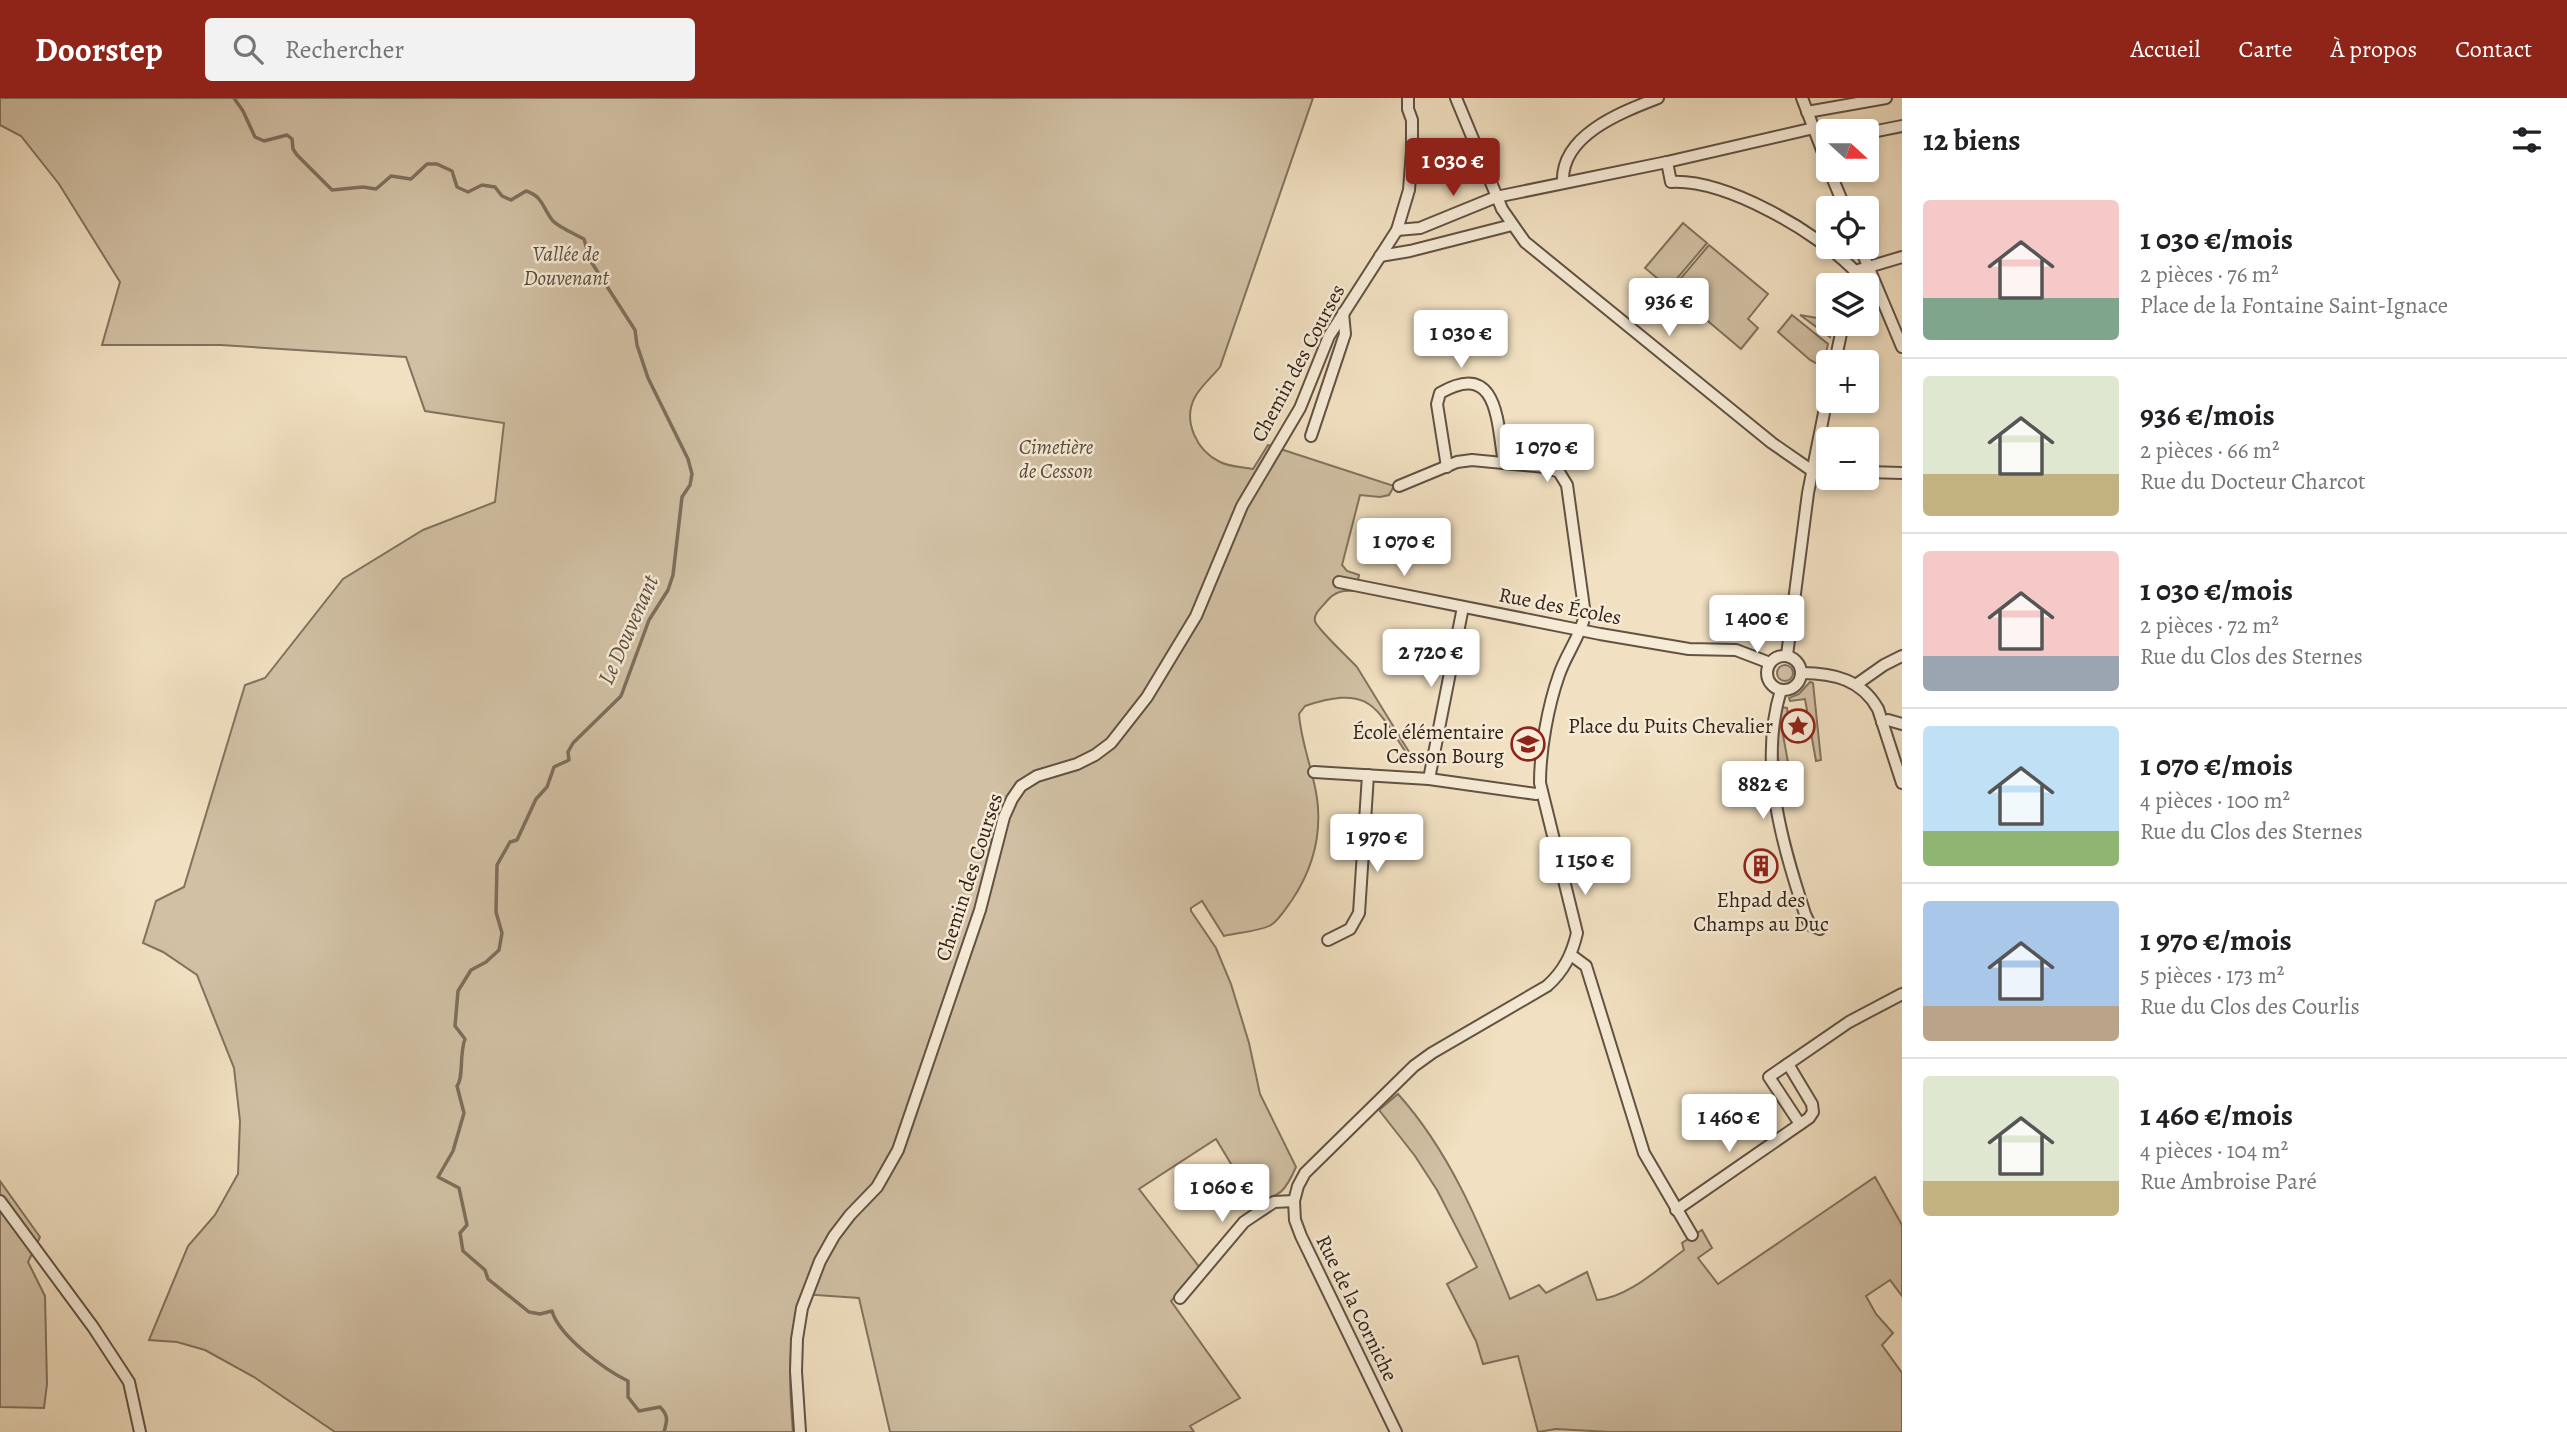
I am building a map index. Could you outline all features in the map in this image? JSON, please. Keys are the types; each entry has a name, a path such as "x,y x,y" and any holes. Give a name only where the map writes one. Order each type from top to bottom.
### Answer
{"street":[{"name":"Chemin des Courses","path":"800,1432 796,1339 802,1308 820,1261 834,1236 877,1187 898,1150 980,909 1004,817 1012,799 1021,786 1037,776 1077,764 1111,743 1147,696 1196,615 1242,506 1300,408 1329,335 1397,230 1409,190 1412,120 1408,98"},
{"path":"1456,98 1496,197 1525,242 1772,443 1811,470 1816,470"},
{"path":"1563,183 1562,172 1566,160 1594,128 1616,115 1658,98"},
{"path":"1802,98 1816,131"},
{"path":"1807,112 1886,98"},
{"path":"1880,130 1902,126"},
{"path":"1397,230 1420,228 1496,197 1814,128"},
{"path":"1667,162 1671,182 1702,183 1740,196 1837,252 1855,271 1902,257"},
{"path":"1380,256 1512,225"},
{"path":"1865,259 1902,347"},
{"path":"1311,436 1345,334 1343,313"},
{"path":"1447,467 1437,404 1440,393 1451,387 1472,384 1484,387 1493,398 1504,463"},
{"path":"1787,655 1811,470 1824,413"},
{"path":"1180,1298 1244,1222 1274,1202 1294,1200 1305,1173 1415,1066 1432,1053 1547,986 1571,956 1577,933 1542,792 1540,762 1558,676 1572,644 1582,630 1585,615 1567,485 1559,472 1545,467 1472,460 1457,462 1399,486"},
{"path":"1879,472 1902,473"},
{"name":"Rue des Écoles","path":"1339,582 1689,649 1736,650 1770,663"},
{"path":"1429,779 1463,607"},
{"path":"1787,655 1796,659 1802,673 1796,687 1781,690 1768,680 1770,663 1777,657 1787,655"},
{"path":"1857,684 1902,656"},
{"path":"1802,673 1834,675 1857,684 1872,698 1902,783"},
{"path":"1781,690 1772,736 1773,787 1781,834 1805,914 1811,925 1820,929"},
{"path":"1882,722 1888,720 1902,724"},
{"path":"1314,772 1429,779 1536,794 1542,792"},
{"path":"1328,940 1350,929 1359,913 1368,775"},
{"path":"1571,956 1586,966 1644,1153 1692,1235"},
{"path":"1800,1124 1769,1077 1849,1022 1902,994"},
{"path":"1676,1210 1800,1124 1813,1112 1812,1104 1788,1064"},
{"name":"Rue de la Corniche","path":"1294,1200 1295,1220 1301,1236 1396,1432"},
{"path":"0,1201 93,1327 129,1382 140,1432"}],"green space":[{"path":"0,98 1313,98 1220,367 1195,397 1191,406 1191,425 1205,451 1228,465 1253,469 1268,445 1394,486 1389,495 1360,495 1342,565 1347,571 1359,575 1356,591 1336,593 1318,611 1315,621 1357,667 1411,755 1409,757 1379,713 1369,704 1358,699 1345,698 1305,706 1299,714 1317,798 1318,825 1314,852 1299,889 1271,925 1224,936 1202,901 1191,908 1216,948 1231,984 1249,1043 1260,1094 1296,1167 1281,1192 1254,1202 1216,1139 1139,1189 1200,1268 1171,1301 1240,1398 1190,1426 1194,1432 890,1432 859,1298 802,1294 790,1362 793,1432 335,1432 254,1377 205,1350 177,1342 149,1340 188,1246 215,1215 238,1174 240,1121 234,1068 197,975 163,952 143,943 156,901 184,887 245,685 265,678 343,579 423,530 495,502 504,423 425,411 406,357 221,345 102,345 120,282 59,184 21,136 0,125"},
{"path":"1683,223 1707,243 1669,288 1645,268"},
{"path":"1709,245 1768,294 1748,319 1758,328 1741,349 1671,290"},
{"path":"1792,315 1828,344 1827,350 1816,350 1816,363 1778,332"},
{"path":"1800,315 1816,318 1816,327"},
{"path":"1782,665 1788,665 1793,673 1791,679 1782,681 1777,676 1777,670"},
{"path":"1810,682 1813,683 1821,760 1816,761 1805,699 1790,701 1789,698 1799,694"},
{"path":"1780,707 1787,708 1789,722 1781,724 1790,773 1780,776 1777,746"},
{"path":"1398,1094 1434,1141 1463,1191 1510,1299 1539,1285 1546,1293 1587,1272 1597,1300 1609,1298 1632,1288 1654,1273 1684,1250 1682,1243 1702,1230 1712,1248 1698,1258 1718,1284 1875,1177 1902,1225 1902,1296 1890,1280 1866,1296 1876,1314 1893,1333 1882,1345 1902,1373 1902,1432 1610,1432 1556,1429 1538,1432 1518,1356 1483,1364 1476,1341 1447,1284 1477,1267 1437,1190 1415,1156 1379,1110"},
{"path":"0,1181 40,1237 28,1262 45,1296 47,1384 44,1408 0,1407"}],"waterway":[{"name":"Le Douvenant","path":"234,98 255,137 264,141 287,135 292,139 297,155 332,190 363,187 376,189 391,176 411,179 427,164 437,164 452,171 457,187 468,192 482,185 495,187 502,196 511,200 526,191 536,196 553,221 584,239 590,260 635,330 648,378 688,459 692,474 690,485 682,497 673,575 668,590 649,620 621,696 573,743 568,752 569,760 554,767 547,787 536,799 517,840 510,842 497,865 496,912 502,933 499,950 486,962 471,970 458,991 455,1026 465,1039 457,1086 464,1113 453,1151 438,1177 459,1188 467,1225 460,1233 463,1251 485,1270 488,1279 529,1312 540,1314 552,1311 556,1321 573,1341 596,1361 628,1381 628,1397 639,1411 660,1407 666,1419 664,1432"}],"place":[{"name":"Place du Puits Chevalier","path":"1798,726"},
{"name":"École élémentaire Cesson Bourg","path":"1528,744"},
{"name":"Ehpad des Champs au Duc","path":"1761,866"}],"park label":[{"name":"Vallée de Douvenant","path":"566,266"},
{"name":"Cimetière de Cesson","path":"1056,459"}]}
